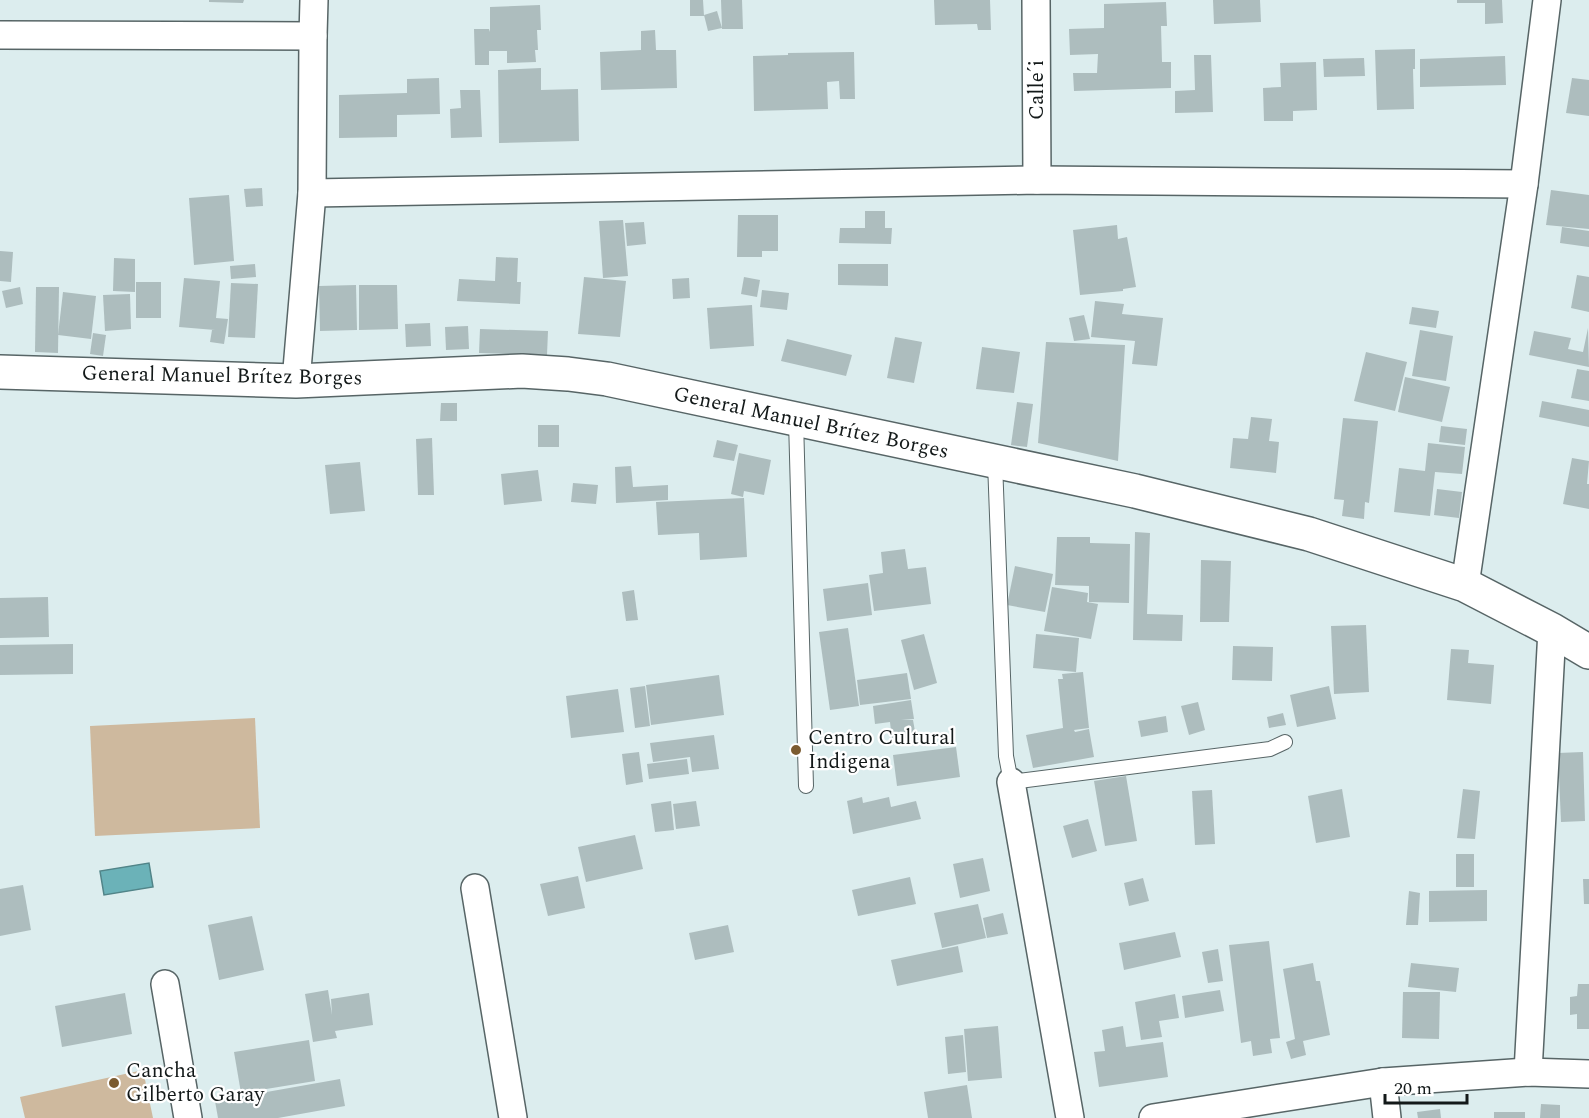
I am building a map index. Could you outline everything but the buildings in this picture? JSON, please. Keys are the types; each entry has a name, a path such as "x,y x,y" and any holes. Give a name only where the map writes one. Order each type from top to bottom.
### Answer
{"street":[{"path":"296,381 312,193 314,0"},
{"name":"Calle´i","path":"1036,0 1037,180"},
{"path":"1465,585 1524,184 1547,0"},
{"path":"0,35 313,36"},
{"path":"312,193 1037,180 1524,184"},
{"name":"General Manuel Brítez Borges","path":"0,372 296,381 522,371 568,374 607,380 1135,491 1309,534 1465,585 1589,652"},
{"path":"1528,1072 1552,630"},
{"path":"1011,782 1070,1118"},
{"path":"475,888 513,1118"},
{"path":"165,984 188,1118"},
{"path":"1153,1118 1383,1082 1528,1072 1589,1074"},
{"path":"1383,1082 1387,1118"}],"lane":[{"path":"796,419 806,786"},
{"path":"995,462 1006,756 1011,782 1270,749 1285,741"}],"shaded area":[{"path":"255,718 260,828 95,836 90,726"},
{"name":"Cancha Gilberto Garay","path":"143,1070 153,1118 25,1118 20,1097"}],"water":[{"path":"149,863 153,887 104,895 100,871"}],"place":[{"name":"Centro Cultural Indigena","path":"796,750"},
{"name":"Cancha Gilberto Garay","path":"114,1083"}]}
